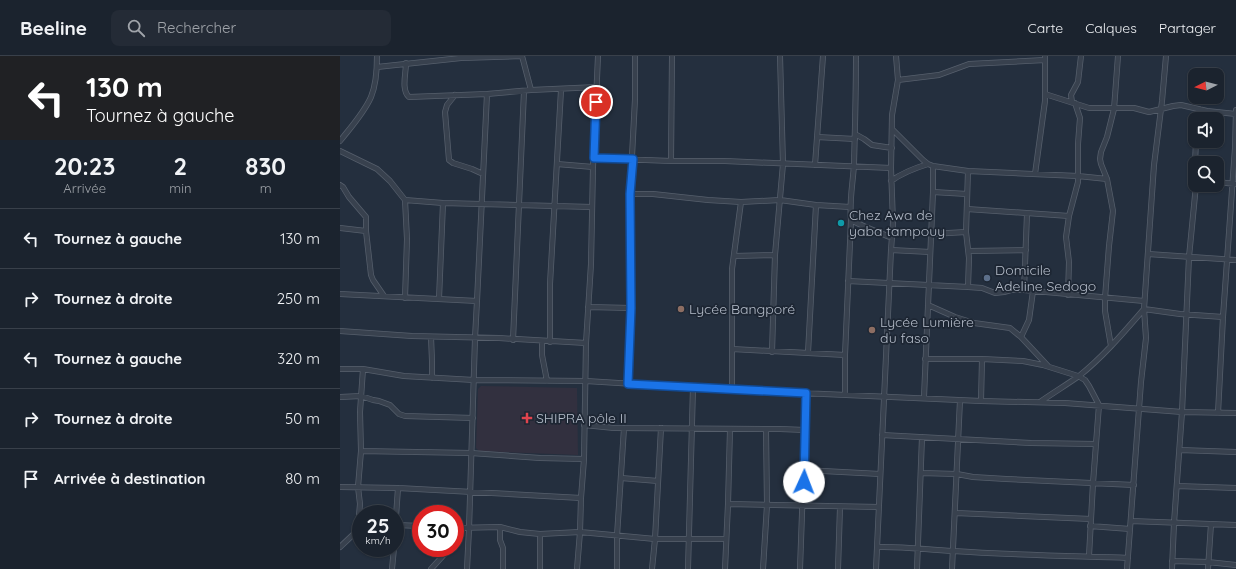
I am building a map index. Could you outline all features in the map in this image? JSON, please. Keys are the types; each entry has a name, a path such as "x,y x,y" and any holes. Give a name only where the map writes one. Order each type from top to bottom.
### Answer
{"street":[{"path":"340,141 359,118 371,96 377,67 377,56"},
{"path":"377,67 461,58 522,56 531,90"},
{"path":"577,569 584,459 586,343 598,56"},
{"path":"628,384 631,308 630,194 633,159 635,56"},
{"path":"671,161 672,56"},
{"path":"772,352 775,255 783,164 780,56"},
{"path":"845,394 845,355 851,220 850,207 854,167 856,56"},
{"path":"876,569 890,250 893,223 891,168 892,115 898,80 896,56"},
{"path":"1068,295 1069,262 1066,237 1069,216 1078,182 1078,139 1080,118 1071,95 1078,82 1081,56"},
{"path":"1111,346 1105,311 1105,298 1113,210 1107,179 1100,159 1114,108 1118,56"},
{"path":"1127,569 1146,338 1144,301 1154,165 1166,56"},
{"path":"815,165 824,57"},
{"path":"898,80 939,75 968,64 1045,58 1045,94 1035,174"},
{"path":"406,63 405,91 406,95 409,97 597,87"},
{"path":"550,342 550,284 561,90"},
{"path":"513,340 524,91"},
{"path":"467,569 470,528 475,338 478,302 487,94"},
{"path":"1045,94 1085,108 1134,108 1149,112 1173,106 1180,106 1236,114"},
{"path":"455,95 445,112 449,160 453,163 483,174"},
{"path":"1218,413 1227,259 1234,184 1236,110"},
{"path":"892,129 928,164 934,166 968,171 1078,176 1107,179"},
{"path":"817,137 855,136 864,139 872,145 892,148"},
{"path":"340,151 377,169 390,181 405,200 407,239 406,298"},
{"path":"594,158 671,161 725,161 891,168"},
{"path":"557,164 593,167"},
{"path":"891,181 915,168 928,164"},
{"path":"924,397 934,166"},
{"path":"968,171 966,232 969,251 968,287"},
{"path":"1224,183 1234,184"},
{"path":"340,185 343,186 349,197 366,217 371,275 384,296"},
{"path":"933,192 967,194"},
{"path":"1172,569 1176,486 1180,450 1189,257 1195,192"},
{"path":"630,194 653,194 741,202 780,200 816,205 850,207"},
{"path":"405,200 443,203 592,208"},
{"path":"732,390 732,269 741,202"},
{"path":"439,299 443,203"},
{"path":"808,353 816,205"},
{"path":"967,209 1069,216"},
{"path":"1024,290 1027,214"},
{"path":"851,220 859,225 892,238"},
{"path":"1230,224 1236,224"},
{"path":"340,228 366,230"},
{"path":"931,234 966,232"},
{"path":"890,250 930,252"},
{"path":"969,251 1026,250"},
{"path":"1148,254 1236,260"},
{"path":"734,256 775,255"},
{"path":"848,282 982,288 995,293 1011,290 1024,290 1144,301"},
{"path":"1021,337 1029,320 1033,291"},
{"path":"340,294 478,302"},
{"path":"928,305 955,317 974,323 1010,328 1021,337 1048,366"},
{"path":"588,307 631,308"},
{"path":"1144,308 1223,317"},
{"path":"1039,402 1078,376 1111,346 1144,308"},
{"path":"340,331 431,337 586,343"},
{"path":"431,337 432,378"},
{"path":"542,341 542,355 547,380"},
{"path":"732,350 845,355"},
{"path":"925,359 1023,361 1048,366 1078,376 1085,380 1090,386 1099,406 1089,556"},
{"path":"981,401 982,359"},
{"path":"340,369 363,369 404,376 432,378 586,381 732,390 924,397 981,401 1022,401 1182,412 1236,414"},
{"path":"360,505 358,487 361,451 360,412 363,369"},
{"path":"688,569 693,387"},
{"path":"800,569 806,430 806,393"},
{"path":"340,397 361,396 386,403 390,405 398,414 405,416 473,418"},
{"path":"952,569 952,551 956,513 960,400"},
{"path":"584,425 624,428 806,430"},
{"path":"617,569 617,536 624,428"},
{"path":"652,569 656,539 661,428"},
{"path":"725,569 730,429"},
{"path":"763,569 767,505 766,429"},
{"path":"882,435 1031,443 1096,444"},
{"path":"917,569 922,437"},
{"path":"1180,450 1236,452"},
{"path":"361,451 471,453 540,458 584,459"},
{"path":"804,470 880,474"},
{"path":"921,473 1134,485"},
{"path":"621,478 658,481"},
{"path":"1176,486 1236,488"},
{"path":"340,487 398,488 581,498"},
{"path":"397,505 398,488"},
{"path":"728,504 879,507"},
{"path":"838,569 840,507"},
{"path":"956,513 1091,519"},
{"path":"1131,520 1236,525"},
{"path":"1208,569 1211,524"},
{"path":"1090,526 1130,529"},
{"path":"464,528 500,527 520,532 540,534 580,532 656,539 726,539"},
{"path":"500,527 500,540 503,548 503,569"},
{"path":"540,534 540,569"},
{"path":"340,547 352,536"},
{"path":"877,547 1128,558"},
{"path":"392,569 393,557"},
{"path":"431,569 442,557"},
{"path":"1172,561 1208,562 1236,565"}],"shaded area":[{"name":"SHIPRA pôle II","path":"481,386 577,388 578,455 479,451 476,448 478,389"}],"place":[{"name":"Chez Awa de yaba tampouy","path":"841,223"},
{"name":"Domicile Adeline Sedogo","path":"987,278"},
{"name":"Lycée Bangporé","path":"681,309"},
{"name":"Lycée Lumière du faso","path":"872,330"},
{"name":"SHIPRA pôle II","path":"527,418"}],"route":[{"path":"596,102 594,158 633,159 630,194 631,308 628,384 806,393 804,482"}]}
